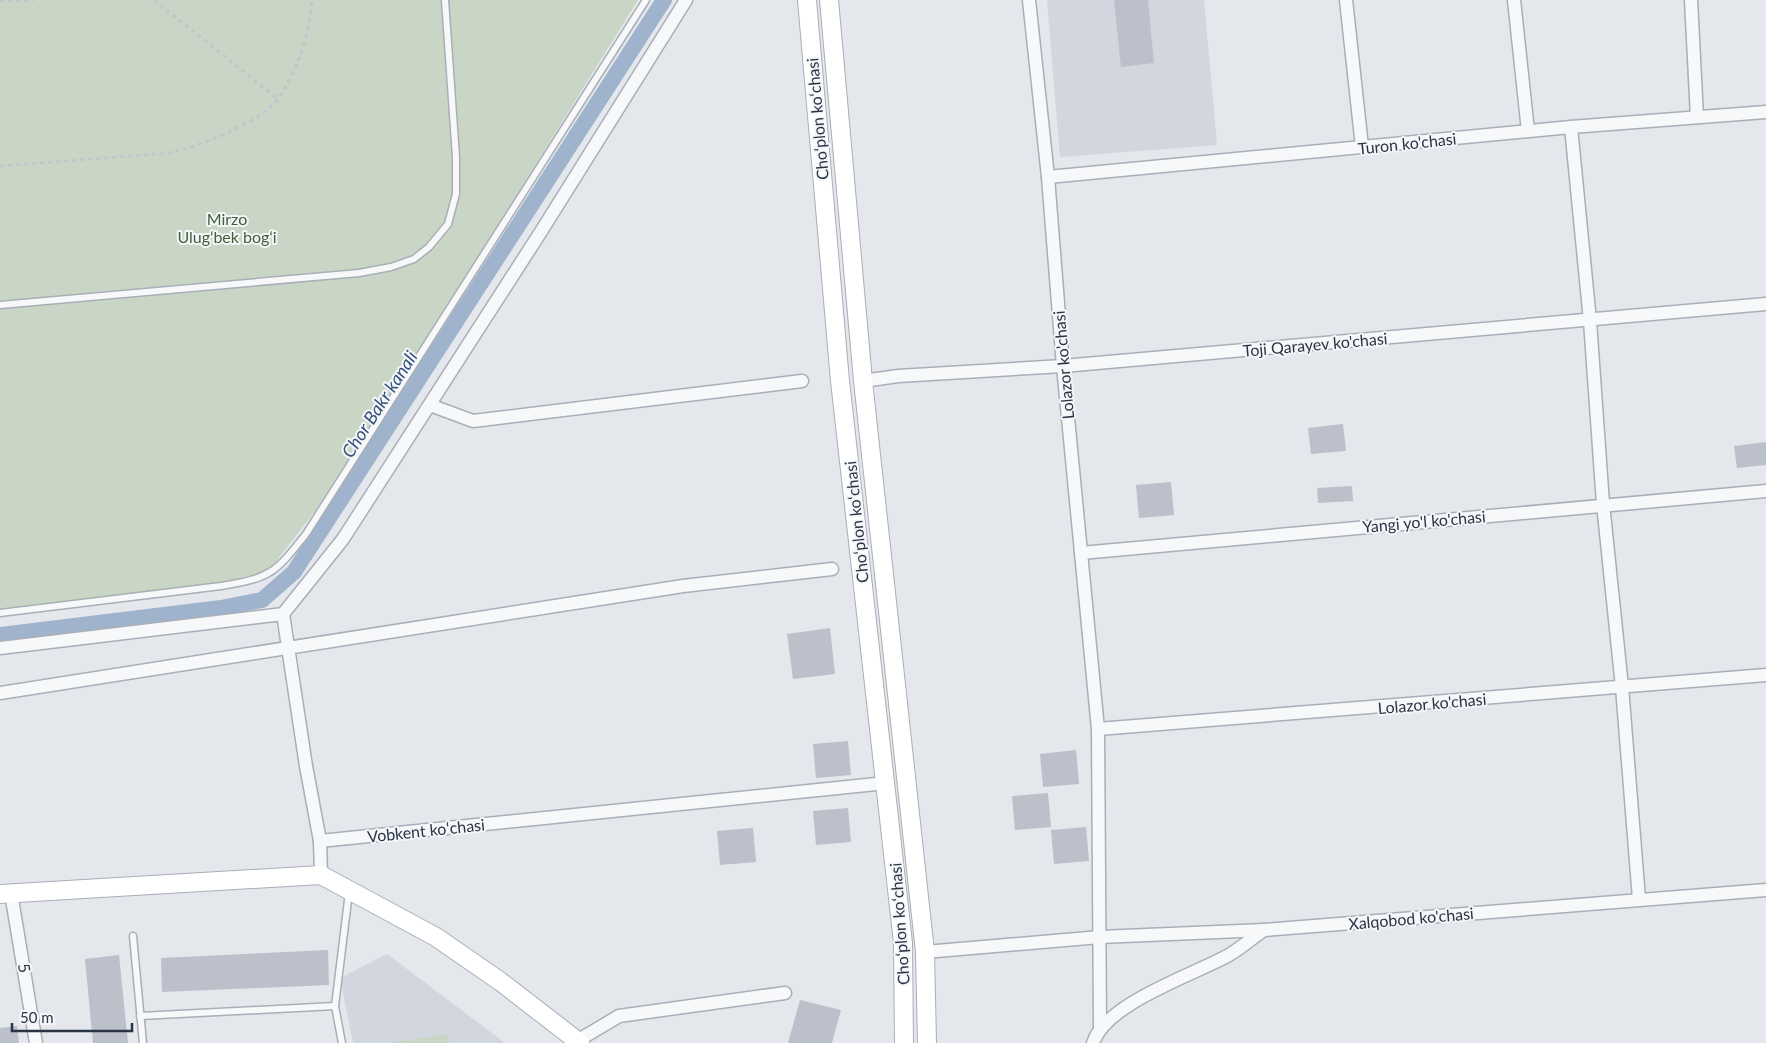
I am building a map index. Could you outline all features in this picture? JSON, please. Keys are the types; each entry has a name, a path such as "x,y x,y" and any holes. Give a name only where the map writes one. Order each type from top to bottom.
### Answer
{"main road":[{"name":"Choʻplon koʻchasi","path":"807,0 840,381 903,943 904,1043"},
{"name":"Choʻplon koʻchasi","path":"829,0 863,381 925,952 927,1043"},
{"path":"6,893 321,875 436,937 501,982 578,1042"}],"street":[{"path":"0,648 283,614 343,540 686,0"},
{"name":"Lolazor ko'chasi","path":"1029,0 1048,177 1063,366 1098,729 1100,1028"},
{"path":"1346,0 1362,147"},
{"path":"1514,0 1528,131"},
{"path":"1691,0 1697,117"},
{"name":"Turon ko'chasi","path":"1048,177 1571,126 1766,112"},
{"path":"1571,126 1590,321 1604,504 1622,687 1639,899"},
{"name":"Toji Qarayev ko'chasi","path":"863,381 898,376 1063,366 1766,304"},
{"path":"430,405 473,421 802,381"},
{"name":"Yangi yo'l ko'chasi","path":"1081,553 1766,490"},
{"path":"0,693 683,586 832,569"},
{"path":"283,614 286,647 320,841 321,875"},
{"name":"Lolazor ko'chasi","path":"1098,729 1766,675"},
{"name":"Vobkent koʻchasi","path":"320,841 886,783"},
{"name":"Xalqobod ko'chasi","path":"925,952 1100,937 1264,930 1766,890"},
{"name":"5","path":"6,893 36,1043"},
{"path":"1093,1043 1100,1028 1123,1008 1230,954 1264,930"},
{"path":"578,1042 619,1016 785,993"}],"lane":[{"path":"0,305 359,273 391,267 414,259 429,247 448,224 456,194 456,157 446,0"},
{"path":"0,613 221,586 252,581 271,573 286,558 311,526 646,0"},
{"path":"342,1043 335,1006 349,890"},
{"path":"132,936 143,1043"},
{"path":"140,1016 335,1006"}],"path":[{"path":"0,1 34,0"},
{"path":"154,0 278,99"},
{"path":"0,166 169,153 188,149 258,114 278,99 290,77 301,49 312,0"}],"shaded area":[{"path":"1047,0 1204,0 1217,145 1060,157"},
{"path":"387,954 505,1043 353,1043 340,978"}],"green space":[{"name":"Mirzo Ulugʻbek bogʻi","path":"0,0 638,0 372,427 315,511 275,563 258,575 222,582 0,610"},
{"path":"448,1034 449,1043 390,1043"}],"building":[{"path":"1114,0 1148,0 1154,63 1121,67"},
{"path":"1343,424 1346,451 1311,454 1308,428"},
{"path":"1766,442 1766,465 1737,468 1734,446"},
{"path":"1171,482 1174,515 1139,518 1136,485"},
{"path":"1352,486 1353,501 1318,503 1317,488"},
{"path":"830,628 835,674 793,679 787,634"},
{"path":"848,741 851,775 816,778 813,744"},
{"path":"1076,750 1079,784 1043,787 1040,754"},
{"path":"1048,793 1051,827 1015,830 1012,796"},
{"path":"848,808 851,842 816,845 813,811"},
{"path":"1086,827 1089,861 1054,864 1051,830"},
{"path":"753,828 756,862 720,865 717,831"},
{"path":"328,950 329,985 162,992 161,958"},
{"path":"119,955 128,1043 93,1043 85,959"},
{"path":"800,1000 841,1010 832,1043 788,1043"},
{"path":"17,1026 19,1043 0,1043 0,1028"}],"waterway":[{"name":"Chor Bakr kanali","path":"0,635 221,608 262,600 294,572 664,0"}]}
